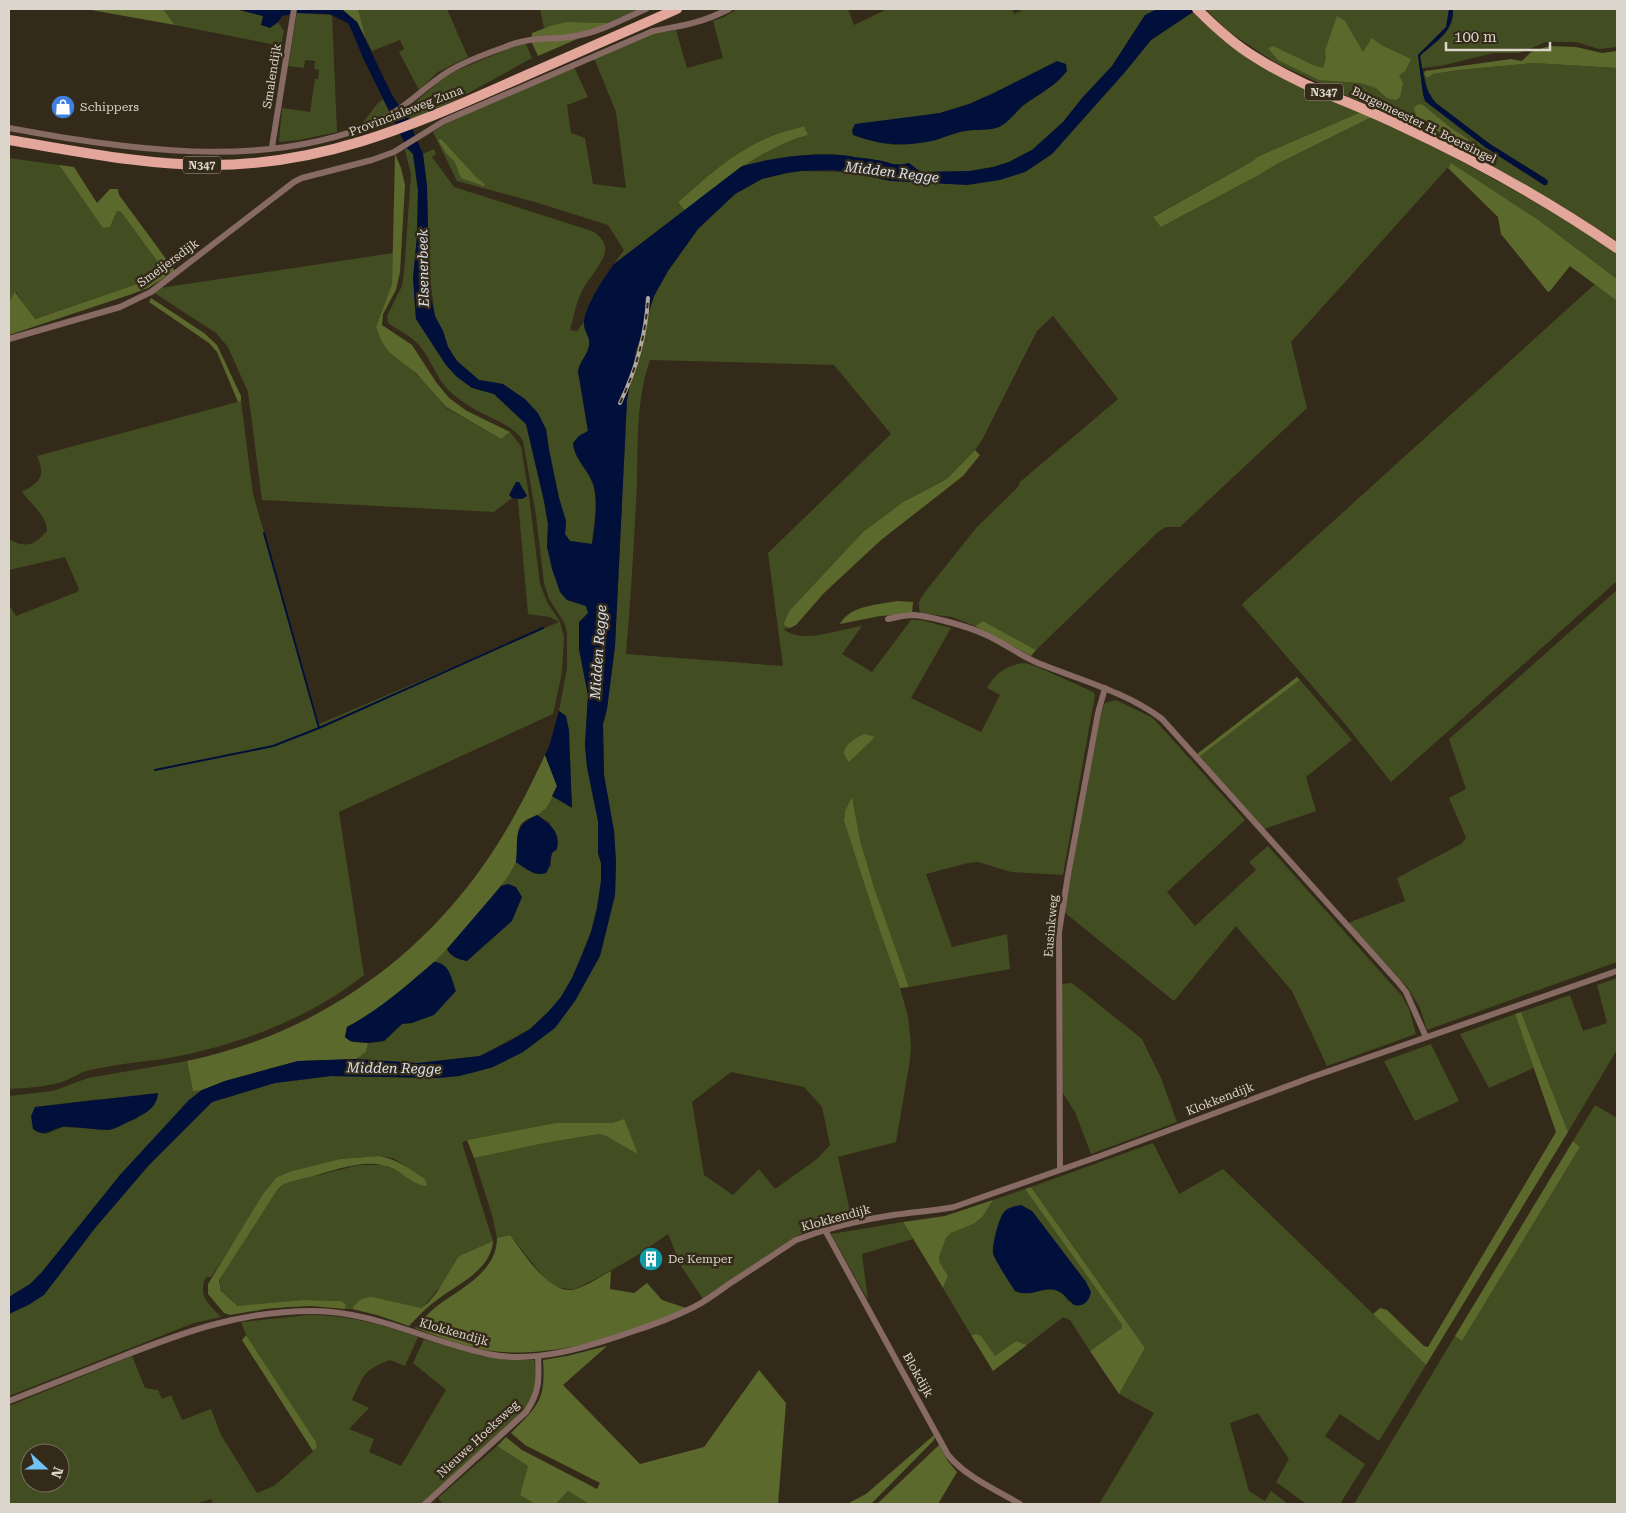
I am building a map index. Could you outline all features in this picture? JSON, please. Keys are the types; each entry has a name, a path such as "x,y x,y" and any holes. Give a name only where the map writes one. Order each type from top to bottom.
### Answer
{"main road":[{"name":"Provincialeweg Zuna","path":"9,140 145,161 212,165 267,162 306,156 354,145 414,124 677,9"},
{"name":"Burgemeester H. Boersingel","path":"1197,9 1240,47 1278,71 1398,124 1455,152 1563,213 1617,248"}],"street":[{"name":"Provincialeweg Zuna","path":"9,128 152,149 204,152 272,147 324,139 352,132 385,117 404,107 447,73 507,46 536,39 574,37 586,34 646,9"},
{"name":"Provincialeweg Zuna","path":"294,182 302,178 372,160 394,152 444,121 653,31 690,25 711,19 729,9"},
{"name":"Smalendijk","path":"272,147 293,11"},
{"name":"Smeijersdijk","path":"9,339 120,307 151,292 294,182"},
{"path":"888,619 916,616 969,628 1036,662 1105,688 1152,712 1170,727 1398,982 1406,992 1426,1037"},
{"name":"Eusinkweg","path":"1060,1170 1059,932 1071,856 1098,713 1105,688"},
{"name":"Klokkendijk","path":"9,1401 180,1334 220,1321 265,1314 314,1311 339,1313 390,1324 446,1344 490,1355 512,1357 538,1356 590,1346 667,1320 696,1306 796,1240 825,1230 892,1215 934,1211 954,1206 1060,1170 1312,1077 1617,971"},
{"name":"Blokdijk","path":"825,1230 948,1455 957,1465 1020,1504"},
{"name":"Nieuwe Hoeksweg","path":"425,1504 526,1412 532,1403 538,1387 538,1356"}],"green space":[{"path":"84,9 163,9 175,25 91,10"},
{"path":"163,9 236,9 263,16 270,28 278,22 284,31 281,46 175,25"},
{"path":"337,9 358,9 366,39 357,22"},
{"path":"358,9 447,9 468,57 438,72 419,90 399,52 404,49 400,40 372,51 366,39"},
{"path":"540,9 639,9 607,23 567,22 544,28"},
{"path":"737,9 848,9 854,25 887,9 1012,9 1014,14 1025,9 1157,9 1145,15 1112,66 1063,122 1032,150 1009,162 970,171 924,172 909,163 895,164 849,156 809,155 768,160 742,166 781,144 808,135 804,126 771,136 742,151 709,175 678,202 685,211 614,264 624,250 608,225 535,202 457,181 433,132 450,121 574,67 588,97 567,105 571,133 585,138 593,184 626,188 616,112 594,58 650,34 676,30 687,68 723,58 713,21","holes":["1015,83 1045,91 1024,105 1015,114 979,129 963,131 934,140 891,145 916,117 940,113 969,104"]},
{"path":"1205,9 1449,9 1446,27 1418,55 1425,101 1485,147 1545,186 1546,179 1490,144 1436,103 1428,92 1424,74 1427,78 1433,74 1459,70 1533,63 1617,68 1617,241 1562,206 1459,148 1276,63 1229,32"},
{"path":"1453,9 1617,9 1617,47 1599,49 1576,42 1546,42 1519,53 1494,53 1440,66 1422,68 1420,56 1447,31"},
{"path":"1193,12 1223,40 1361,112 1259,156 1154,216 1161,227 1277,164 1372,117 1488,176 1544,207 1599,241 1617,253 1617,279 1540,221 1451,164 1291,342 1307,408 1180,527 1166,527 1158,532 1036,650 983,621 975,626 952,617 921,613 919,604 925,592 977,527 1018,487 1020,482 1118,399 1053,316 1037,331 982,440 975,450 947,479 903,502 863,532 790,610 785,626 790,628 783,629 791,634 801,636 821,635 862,626 842,654 872,672 911,620 921,620 951,628 911,698 981,732 1000,695 987,688 997,674 1006,668 1018,664 1029,664 1093,692 1095,695 1063,875 1011,872 978,862 926,874 952,947 1007,934 1010,969 909,987 874,887 860,840 852,798 845,811 844,821 908,1016 911,1046 896,1142 838,1157 852,1221 807,1231 703,1299 681,1266 668,1234 633,1258 575,1289 557,1287 545,1279 510,1235 497,1238 492,1215 474,1158 599,1134 638,1153 613,1123 555,1123 467,1140 462,1143 493,1241 459,1256 448,1277 421,1308 358,1302 352,1309 345,1309 346,1304 341,1301 304,1300 242,1307 228,1300 220,1286 221,1275 283,1184 359,1165 385,1165 404,1175 425,1179 393,1158 379,1156 340,1159 292,1171 277,1177 211,1277 206,1277 203,1289 204,1295 209,1304 221,1317 194,1323 9,1396 9,1314 30,1304 54,1282 95,1228 149,1165 212,1102 275,1083 331,1076 438,1078 459,1076 493,1067 523,1052 540,1039 600,956 615,895 616,862 614,831 604,775 603,724 607,709 615,646 627,400 636,351 654,296 668,271 698,229 735,194 762,179 787,173 801,171 848,172 891,181 1025,172 1052,154 1151,40","holes":["650,360 834,365 891,434 768,553 783,666 626,654 636,506 640,406 645,375","731,1072 804,1087 822,1107 830,1145 817,1159 775,1189 759,1169 733,1195 704,1175 692,1102"]},
{"path":"297,13 332,15 337,132 279,142 282,108 310,112 315,79 318,79 319,70 314,69 315,61 305,60 304,68 288,66"},
{"path":"1337,16 1345,21 1363,52 1372,38 1381,45 1411,59 1405,71 1399,75 1403,83 1400,97 1396,100 1387,98 1376,88 1361,83 1319,80 1278,60 1268,48 1273,46 1323,68 1326,59 1325,51"},
{"path":"567,22 607,23 584,36 538,56 531,41 532,33"},
{"path":"520,44 526,44 532,58 454,101 411,120 406,110 448,74"},
{"path":"1549,46 1576,47 1602,53 1617,51 1617,68 1533,63 1459,70 1433,74 1427,78 1424,74 1425,71 1511,59 1522,61 1531,52"},
{"path":"383,99 394,121 355,133 378,103"},
{"path":"1418,104 1423,105 1468,139 1468,142 1460,143 1429,126 1416,116 1414,108"},
{"path":"1361,112 1372,117 1277,164 1161,227 1153,217 1259,156"},
{"path":"804,126 808,135 774,148 743,166 685,211 678,202 742,151 772,136"},
{"path":"441,139 476,177 485,184 484,186 461,178 455,162 446,153 438,140"},
{"path":"407,148 413,154 418,190 417,236 413,278 416,319 446,365 457,377 494,394 526,424 548,524 547,547 560,592 567,600 586,606 588,613 579,649 588,695 585,745 587,767 598,821 598,853 601,863 601,881 591,932 572,978 561,997 548,1013 530,1029 480,1056 418,1063 356,1059 366,1052 368,1043 384,1041 402,1024 412,1023 441,963 434,962 447,949 455,957 467,961 488,940 508,884 501,886 516,862 535,874 551,866 550,823 537,815 544,811 552,796 572,807 566,716 559,711 567,668 567,633 564,622 549,599 544,583 536,515 523,441 514,431 473,408 448,390 419,345 388,323 387,316 402,286 404,273 411,174 405,150"},
{"path":"434,149 436,154 432,157 454,187 592,231 604,242 604,256 585,285 577,304 570,330 577,331 584,322 589,339 586,355 578,371 588,431 579,436 573,443 576,454 591,479 595,492 596,507 592,544 570,541 565,534 566,521 559,498 546,429 503,384 479,380 457,361 448,347 443,331 435,316 429,271 427,186 423,154"},
{"path":"395,154 405,185 400,272 396,290 383,314 382,325 412,345 436,382 449,398 467,411 510,432 501,439 446,407 417,374 389,352 382,342 376,327 392,284"},
{"path":"9,158 59,165 90,209 110,227 117,211 121,212 163,269 140,283 34,319 16,292 9,303"},
{"path":"1451,163 1540,221 1617,279 1617,301 1570,266 1548,292 1501,234 1498,217 1448,168"},
{"path":"59,165 74,167 97,203 110,189 118,189 119,195 175,271 148,288 9,335 9,303 15,292 35,319 140,283 163,269 121,212 117,211 110,227 103,228"},
{"path":"393,253 392,285 376,327 399,359 424,381 446,408 501,439 510,432 521,446 540,584 547,602 560,622 564,637 562,672 553,714 339,812 364,975 342,991 320,1005 272,1028 221,1046 169,1058 90,1070 62,1082 49,1085 9,1089 9,605 16,616 77,592 79,589 65,557 9,570 9,539 20,544 30,544 38,540 47,531 41,515 22,492 40,478 41,469 37,456 241,401 253,494 319,724 559,622 550,617 528,614 518,501 518,499 527,496 519,482 516,482 510,495 512,498 494,512 262,500 248,392 228,347 216,333 153,292 160,288"},
{"path":"1595,284 1617,301 1617,581 1391,782 1346,725 1242,605"},
{"path":"151,298 204,333 217,345 241,396 241,401 238,402 217,352 209,343 149,302"},
{"path":"975,450 980,455 963,476 881,540 824,593 796,625 790,628 785,626 784,623 790,610 863,532 903,502 947,479"},
{"path":"1617,590 1617,962 1427,1030 1420,1008 1408,988 1348,923 1405,901 1397,878 1461,844 1466,838 1449,798 1466,789 1449,739"},
{"path":"897,601 913,602 912,614 880,616 840,624 850,613 857,609"},
{"path":"983,621 1036,650 1031,656 975,626"},
{"path":"1297,677 1300,680 1199,757 1197,754"},
{"path":"1300,680 1352,740 1306,777 1316,811 1264,829 1199,757"},
{"path":"1116,700 1153,718 1245,820 1167,892 1195,926 1256,870 1249,862 1268,846 1402,996 1409,1009 1416,1034 1327,1066 1292,991 1236,926 1174,1001 1064,912 1101,713 1105,703"},
{"path":"865,734 875,737 849,762 844,754 846,747 855,739"},
{"path":"545,755 557,786 545,809 524,821 520,826 517,855 512,870 470,924 438,958 385,1003 347,1027 345,1037 352,1042 368,1043 366,1052 356,1059 298,1061 225,1081 202,1090 193,1091 187,1061 230,1050 271,1035 310,1017 348,996 383,971 416,942 447,911 485,863 513,818"},
{"path":"852,797 860,840 874,887 909,987 900,988 844,821 845,811"},
{"path":"1617,978 1617,1050 1568,1132 1521,1012 1570,995 1583,1031 1607,1023 1597,985"},
{"path":"1072,983 1142,1039 1161,1078 1177,1122 1091,1154 1075,1112 1061,1090 1061,984"},
{"path":"1521,1012 1568,1132 1426,1365 1373,1314 1380,1308 1387,1310 1424,1346 1428,1347 1556,1132 1515,1014"},
{"path":"1515,1014 1534,1068 1489,1088 1460,1034"},
{"path":"1431,1044 1459,1101 1415,1121 1384,1061"},
{"path":"187,1061 193,1090 202,1090 189,1100 120,1175 42,1272 30,1284 9,1297 9,1096 53,1091 88,1078","holes":["101,1099 138,1118 109,1130 63,1127 46,1134 33,1129 35,1107"]},
{"path":"1595,1105 1617,1118 1617,1504 1354,1504 1455,1336 1462,1341 1580,1147 1573,1141"},
{"path":"624,1119 638,1154 599,1134 474,1158 467,1140 555,1123 613,1123"},
{"path":"1573,1141 1580,1147 1462,1341 1455,1336"},
{"path":"1153,1143 1179,1194 1223,1169 1426,1365 1379,1441 1340,1414 1325,1436 1365,1464 1340,1504 1306,1504 1276,1482 1289,1459 1258,1413 1230,1423 1249,1491 1265,1501 1271,1491 1288,1504 1099,1504 1154,1413 1119,1394 1145,1348 1031,1187"},
{"path":"379,1156 392,1159 409,1168 425,1179 427,1186 416,1183 391,1168 377,1164 357,1165 284,1184 274,1195 219,1280 221,1291 237,1306 304,1300 341,1301 346,1304 345,1309 311,1306 265,1309 230,1315 224,1313 208,1294 208,1284 263,1194 277,1177 292,1171 340,1159"},
{"path":"1031,1187 1145,1348 1119,1394 1090,1351 1122,1328 1122,1325 1025,1189"},
{"path":"1025,1189 1122,1325 1122,1328 1090,1351 1070,1320 1063,1317 1027,1345 1016,1341 995,1356 976,1334 971,1335 943,1288 948,1276 940,1263 939,1257 946,1238 951,1233 983,1216 993,1200","holes":["1032,1211 1086,1282 1069,1302 1057,1290 1051,1289 1027,1293 1015,1291 993,1254 997,1230"]},
{"path":"993,1200 983,1216 975,1223 951,1233 946,1238 939,1257 940,1263 948,1276 943,1288 903,1222 945,1216"},
{"path":"903,1222 913,1239 862,1254 868,1300 831,1234"},
{"path":"510,1235 530,1262 547,1280 566,1290 576,1289 611,1271 610,1289 634,1293 647,1283 662,1300 686,1308 612,1337 585,1344 532,1352 505,1352 480,1349 415,1328 434,1308 467,1286 484,1270 491,1260 497,1238"},
{"path":"493,1241 491,1251 480,1268 464,1282 430,1305 409,1326 352,1309 360,1300 372,1297 421,1308 437,1292 459,1256"},
{"path":"323,1315 377,1324 418,1337 405,1366 390,1360 369,1370 362,1379 352,1400 369,1408 349,1429 374,1439 369,1452 401,1466 446,1390 413,1363 424,1339 481,1356 534,1360 535,1387 531,1399 523,1411 422,1504 213,1504 211,1499 200,1504 9,1504 9,1406 132,1356 145,1388 158,1390 162,1399 171,1395 182,1420 211,1409 221,1435 257,1493 274,1486 317,1448 316,1442 246,1335 241,1322"},
{"path":"246,1335 316,1442 317,1448 313,1451 242,1340"},
{"path":"971,1335 981,1336 995,1356 1016,1341 1027,1345 993,1371"},
{"path":"607,1346 563,1385 640,1464 704,1447 759,1370 786,1403 778,1504 589,1504 568,1491 556,1504 535,1504 520,1495 528,1466 497,1446 506,1437 522,1450 597,1489 600,1483 525,1445 511,1433 534,1409 538,1401 543,1384 543,1360"},
{"path":"934,1435 933,1441 871,1504 847,1504 866,1494"},
{"path":"939,1445 947,1460 957,1472 938,1504 877,1504"},
{"path":"497,1446 528,1466 520,1495 535,1504 443,1504 438,1498"},
{"path":"568,1491 589,1504 556,1504"}],"water":[{"path":"236,9 337,9 343,10 357,22 392,95 408,119 423,154 427,186 431,298 435,316 443,331 448,347 457,361 479,380 503,384 525,399 538,413 546,429 559,498 566,521 565,534 570,541 592,544 596,512 594,488 590,476 578,458 573,443 579,436 588,431 578,371 589,346 584,324 587,310 595,293 614,264 742,166 768,160 809,155 849,156 895,164 909,163 924,172 970,171 1009,162 1032,150 1063,122 1112,66 1145,15 1157,9 1205,9 1193,12 1151,40 1052,154 1025,172 1000,180 967,185 891,181 832,170 787,173 762,179 735,194 698,229 668,271 654,296 636,351 627,400 615,646 607,709 603,724 604,775 614,831 616,862 615,895 600,956 575,1001 555,1028 523,1052 493,1067 479,1071 459,1076 438,1078 331,1076 275,1083 212,1102 149,1165 95,1228 44,1295 9,1314 9,1297 30,1284 42,1272 120,1175 189,1100 202,1090 225,1081 298,1061 356,1059 418,1063 480,1056 530,1029 561,997 582,955 591,932 597,908 601,881 601,863 598,853 598,821 587,767 585,745 588,695 579,649 579,622 588,613 586,606 567,600 560,592 552,569 547,547 548,524 544,501 526,424 494,394 472,388 457,377 446,365 416,319 413,278 417,236 418,190 413,154 407,148 348,23 329,14 297,13 282,16 270,28 261,25 263,16"},
{"path":"1449,9 1453,9 1447,30 1420,56 1425,81 1432,98 1490,144 1546,179 1548,181 1547,185 1544,185 1485,147 1425,101 1418,55 1446,27"},
{"path":"1057,61 1066,64 1067,71 1063,76 999,127 969,130 936,140 914,144 884,143 853,135 852,130 855,124 940,113 969,104"},
{"path":"516,482 519,482 527,496 522,499 512,498 509,495"},
{"path":"559,711 566,716 569,730 572,808 552,796 557,786 545,755"},
{"path":"537,815 553,828 558,842 556,850 552,854 548,870 542,874 530,871 516,862 517,840 520,829 529,819"},
{"path":"508,884 516,887 522,897 512,921 467,961 453,956 447,949 501,886"},
{"path":"434,962 447,968 456,991 434,1015 412,1023 402,1024 384,1041 368,1043 350,1041 345,1037 347,1027 381,1005"},
{"path":"158,1093 151,1109 113,1129 62,1127 41,1133 33,1129 31,1116 35,1107"},
{"path":"1021,1205 1032,1211 1086,1282 1091,1292 1086,1303 1074,1305 1060,1292 1051,1289 1032,1293 1015,1291 996,1261 993,1249 1000,1219 1007,1209"}],"waterway":[{"path":"155,770 273,746 319,728 264,533"},
{"path":"319,728 543,628"}],"railway":[{"path":"620,403 631,378 639,352 648,298"}],"place":[{"name":"Schippers","path":"63,107"},
{"name":"De Kemper","path":"651,1259"}],"water label":[{"name":"Midden Regge","path":"892,172"},
{"name":"Elsenerbeek","path":"423,268"},
{"name":"Midden Regge","path":"598,652"},
{"name":"Midden Regge","path":"394,1068"}]}
